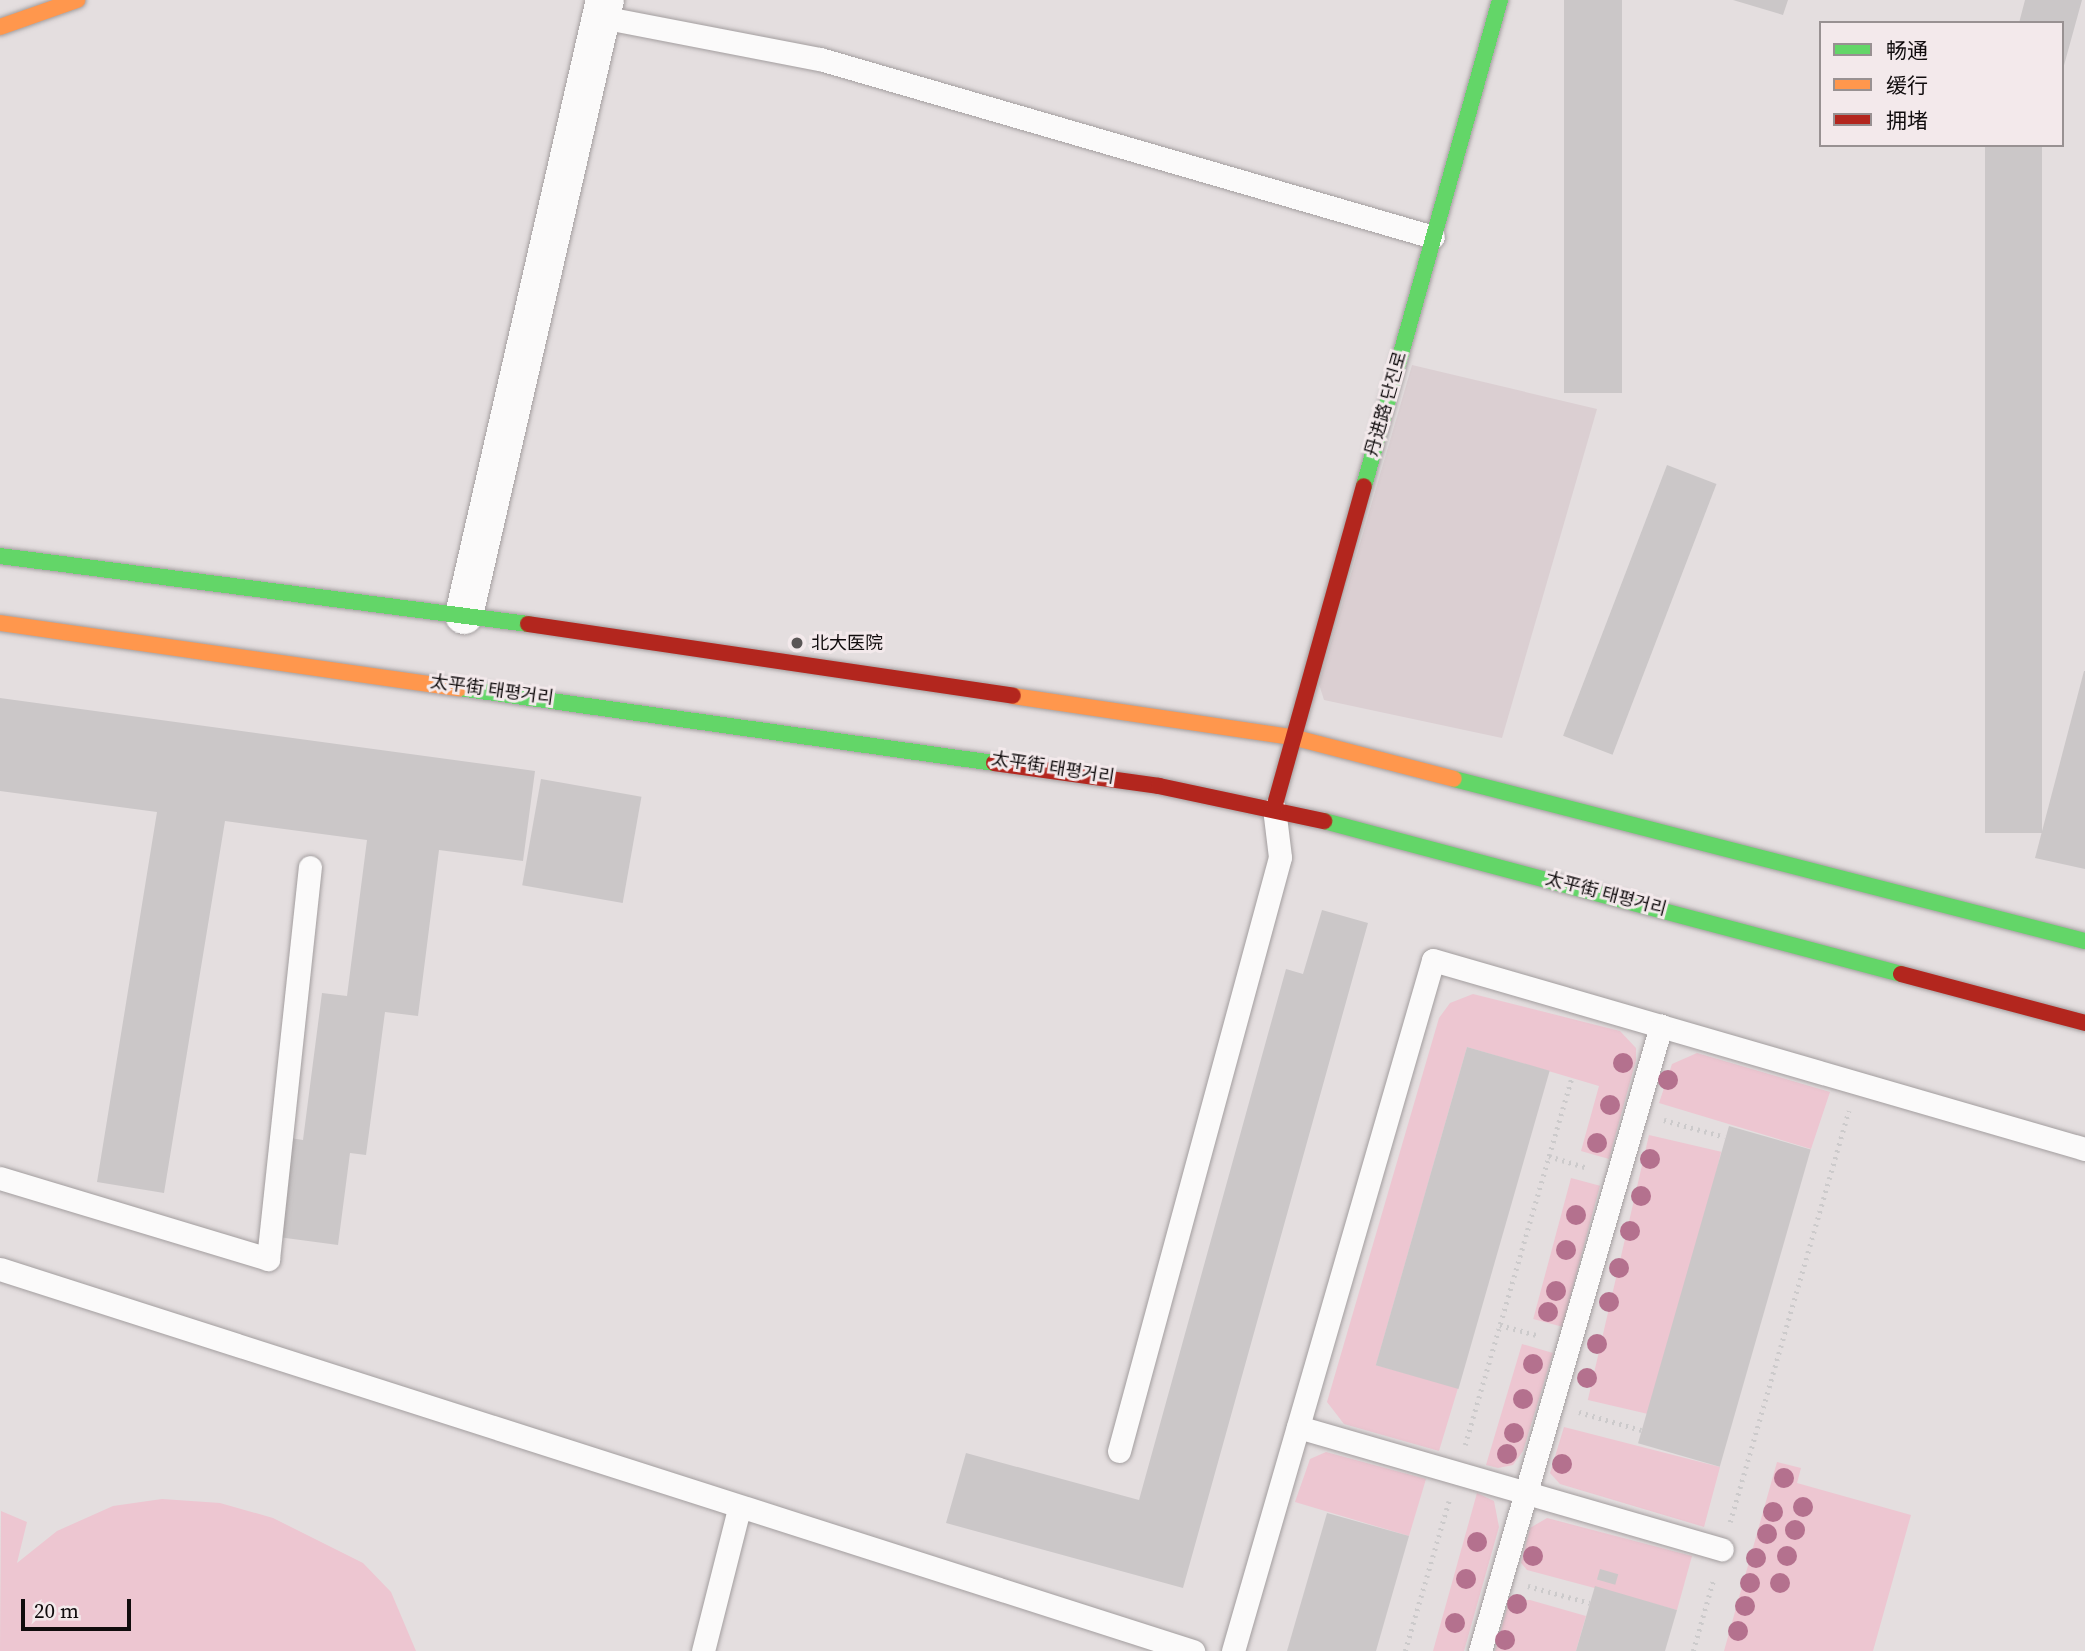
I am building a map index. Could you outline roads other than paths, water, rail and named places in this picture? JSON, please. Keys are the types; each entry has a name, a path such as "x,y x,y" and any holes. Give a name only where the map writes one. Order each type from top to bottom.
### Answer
{"main road":[{"path":"0,27 77,0"},
{"name":"丹进路 단진로","path":"1274,808 1500,0"},
{"path":"0,556 464,615 1292,737 2085,941"},
{"name":"太平街 태평거리","path":"0,623 1052,768 1274,808 2085,1023"}],"street":[{"path":"464,615 603,8"}],"lane":[{"path":"603,8 896,79 1433,237"},
{"path":"1119,1451 1280,857 1274,808"},
{"path":"0,1178 268,1259 310,867"},
{"path":"1233,1651 1433,960 2085,1149"},
{"path":"1480,1651 1661,1026"},
{"path":"0,1269 739,1509 1193,1651"},
{"path":"1298,1427 1722,1549"},
{"path":"704,1651 739,1509"}],"place":[{"name":"北大医院","path":"797,643"}]}
